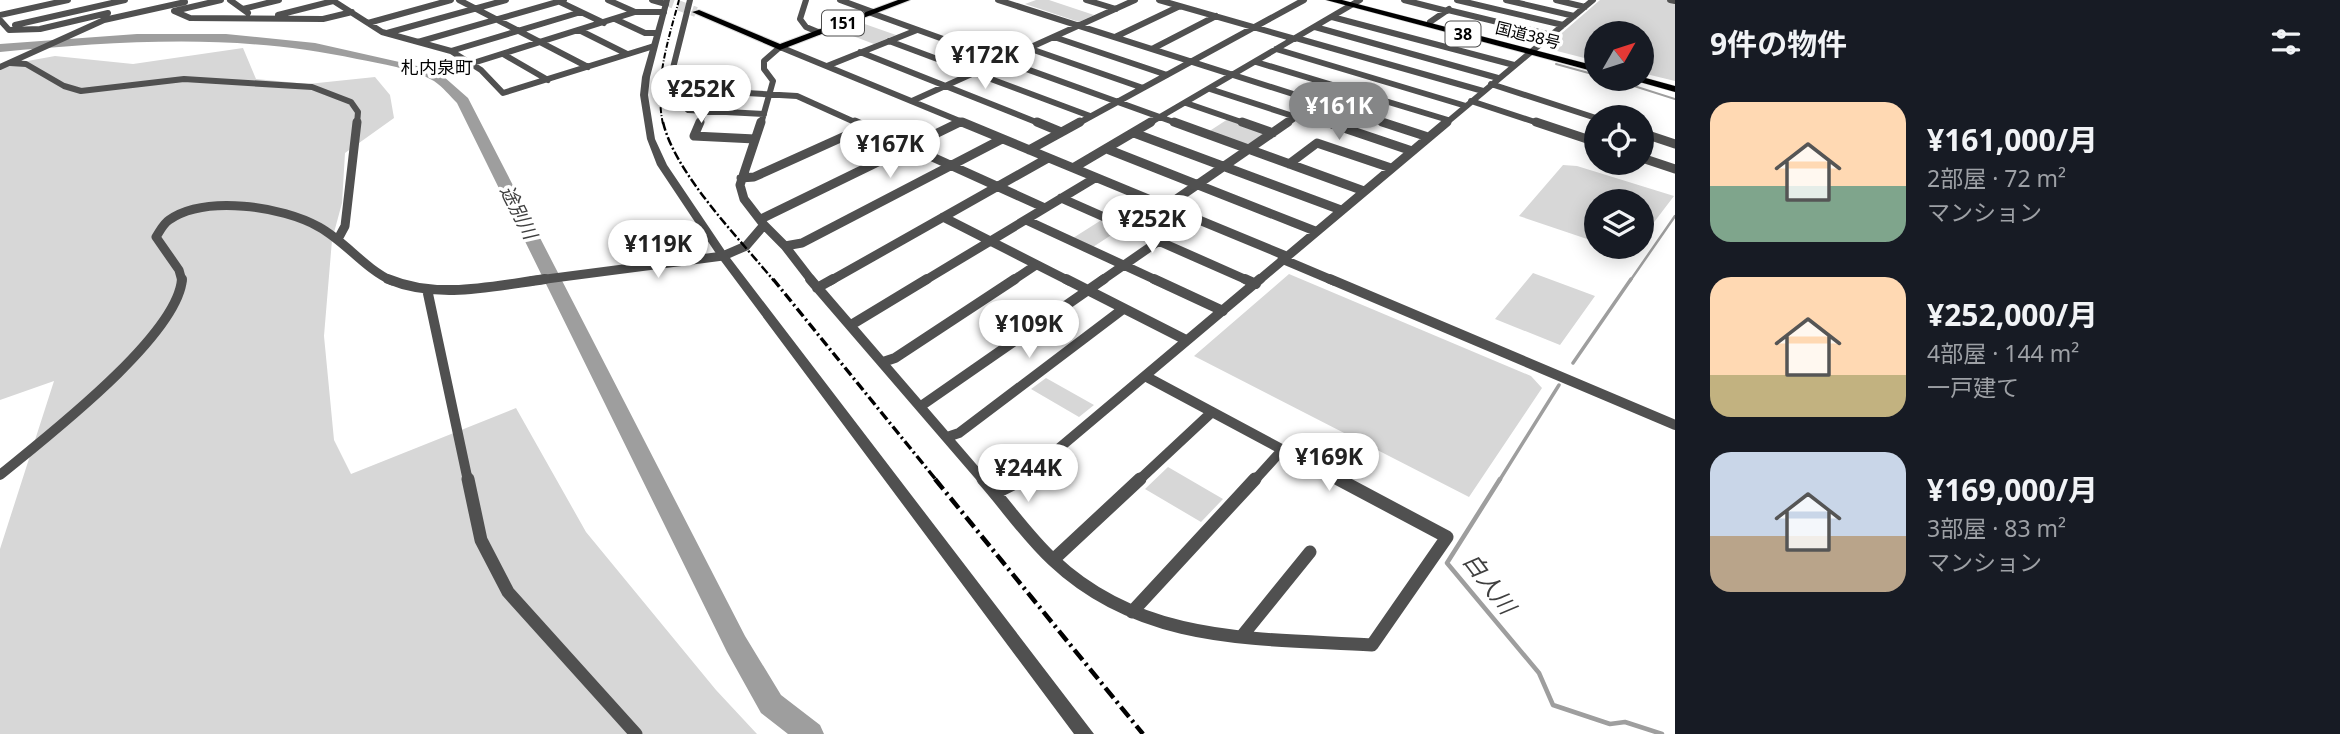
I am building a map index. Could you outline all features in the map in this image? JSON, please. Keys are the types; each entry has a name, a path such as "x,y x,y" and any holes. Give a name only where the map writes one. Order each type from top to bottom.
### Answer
{"highway":[{"name":"国道38号","path":"1331,0 1353,2 1532,50"},
{"name":"国道38号","path":"1353,2 1584,64"},
{"path":"1654,80 1675,87"},
{"path":"1654,83 1675,87"}],"main road":[{"name":"151","path":"780,47 900,1"},
{"path":"696,12 780,47"}],"street":[{"path":"68,0 0,17 9,30 40,29 161,0"},
{"path":"6,27 125,0"},
{"path":"0,67 76,32 123,15 199,0"},
{"path":"221,0 174,11 190,18 323,19 352,12"},
{"path":"230,0 250,15 249,18"},
{"path":"243,9 279,0"},
{"path":"268,18 332,0 386,34 451,51 473,63 503,93 654,46"},
{"path":"368,23 451,0"},
{"path":"459,0 588,67"},
{"path":"386,34 506,0"},
{"path":"608,0 635,12"},
{"path":"652,0 666,5"},
{"path":"690,0 673,68 672,86 797,96 1045,208"},
{"path":"806,0 800,19 806,27 818,32"},
{"path":"840,0 1364,191"},
{"path":"998,0 1428,137"},
{"path":"1011,4 1021,0"},
{"path":"1086,0 1115,9"},
{"path":"912,101 1135,0"},
{"path":"1159,0 1295,38 1490,85"},
{"path":"1028,150 1304,0"},
{"path":"1404,0 1551,35"},
{"path":"1430,22 1460,0 1563,25"},
{"path":"1506,0 1574,16"},
{"path":"1556,0 1589,3"},
{"path":"418,42 559,1 604,23"},
{"path":"1073,168 1332,17 1353,2"},
{"path":"997,492 1020,481 1589,3"},
{"path":"473,63 635,12 666,5"},
{"path":"666,5 644,95 651,139 662,165 723,256 1084,734"},
{"path":"1115,37 1180,6"},
{"path":"451,51 581,12"},
{"path":"1152,49 1216,16"},
{"path":"1332,17 1514,65"},
{"path":"615,19 645,33 658,33"},
{"path":"1315,27 1584,114"},
{"path":"579,30 627,54"},
{"path":"827,66 917,30"},
{"path":"1054,37 1167,75"},
{"path":"889,41 1090,116"},
{"path":"1145,376 1447,537 1372,645 1207,634 1161,623 1132,612 1081,582 1054,560 817,288 744,199 741,178 771,94 773,81 763,66 764,61 780,47 1096,177 1675,425"},
{"path":"1028,48 1143,88"},
{"path":"1276,49 1584,138"},
{"path":"860,52 1061,132"},
{"path":"503,54 548,80"},
{"path":"10,62 26,64 64,86 81,91 164,80 206,79 312,87 344,99 358,112 345,226 338,239"},
{"path":"1256,62 1448,120"},
{"path":"1209,89 1296,117"},
{"path":"696,90 688,110 764,114"},
{"path":"1165,207 1318,102"},
{"path":"1186,103 1273,133"},
{"path":"1342,110 1325,122 1412,151"},
{"path":"705,111 694,136 755,139"},
{"path":"0,474 123,366 167,318 181,295 183,281 180,269 156,237 166,221 201,207 241,206 286,214 316,224 385,279 427,289 460,290 723,256 746,246 763,222 961,122"},
{"path":"741,178 754,177 865,127"},
{"path":"1135,133 1341,210"},
{"path":"1654,137 1675,144"},
{"path":"785,246 802,243 1002,139"},
{"path":"1289,164 1317,143 1391,168"},
{"path":"1108,149 1315,231"},
{"path":"817,288 1048,158"},
{"path":"1654,162 1675,169"},
{"path":"851,326 1096,177"},
{"path":"1062,198 1256,284"},
{"path":"943,217 1186,340"},
{"path":"922,406 1192,218"},
{"path":"1026,220 1223,311"},
{"path":"883,362 895,358 1036,265"},
{"path":"427,289 481,540 508,592 636,734"},
{"path":"947,437 959,433 1123,309"},
{"path":"1054,560 1212,412"},
{"path":"1132,612 1283,449"},
{"path":"1242,636 1310,552"}],"shaded area":[{"path":"1036,0 1049,0 1094,15 1079,22 1025,4"},
{"path":"1600,0 1675,0 1675,81 1654,76 1654,21 1584,21 1584,58 1547,46"},
{"path":"859,22 896,35 874,44 837,30"},
{"path":"243,48 256,79 308,84 375,77 390,95 394,118 345,153 342,203 332,240 324,336 334,440 351,474 516,408 586,532 716,690 757,734 0,734 0,549 54,381 0,400 0,66 55,56 133,64"},
{"path":"1228,119 1267,133 1248,145 1208,132"},
{"path":"1563,165 1584,168 1584,175 1606,175 1651,189 1584,189 1584,238 1519,216"},
{"path":"1654,190 1674,196 1654,222"},
{"path":"1103,219 1122,228 1093,247 1073,238"},
{"path":"1533,273 1595,296 1560,345 1495,319"},
{"path":"1289,274 1531,376 1542,388 1469,497 1194,356"},
{"path":"1046,378 1094,405 1079,417 1031,389"},
{"path":"1168,467 1223,499 1201,522 1145,489"}],"waterway":[{"name":"途別川","path":"0,48 181,36 270,40 315,46 402,65 421,71 445,84 463,101 736,644 771,704 810,734"},
{"name":"白人川","path":"1556,64 1584,72"},
{"name":"白人川","path":"1650,91 1675,99"},
{"name":"白人川","path":"1630,281 1675,216"},
{"name":"白人川","path":"1573,363 1631,279"},
{"name":"白人川","path":"1499,481 1559,385"},
{"name":"白人川","path":"1500,479 1447,563 1539,673 1553,705 1610,724 1625,722 1662,734"}],"tunnel":[{"path":"664,0 696,12"}],"railway":[{"path":"663,124 661,77 679,0"},
{"path":"663,122 670,142 694,184 774,281"},
{"path":"773,279 937,481"},
{"path":"935,479 1143,734"}],"district":[{"name":"札内泉町","path":"437,67"}]}
